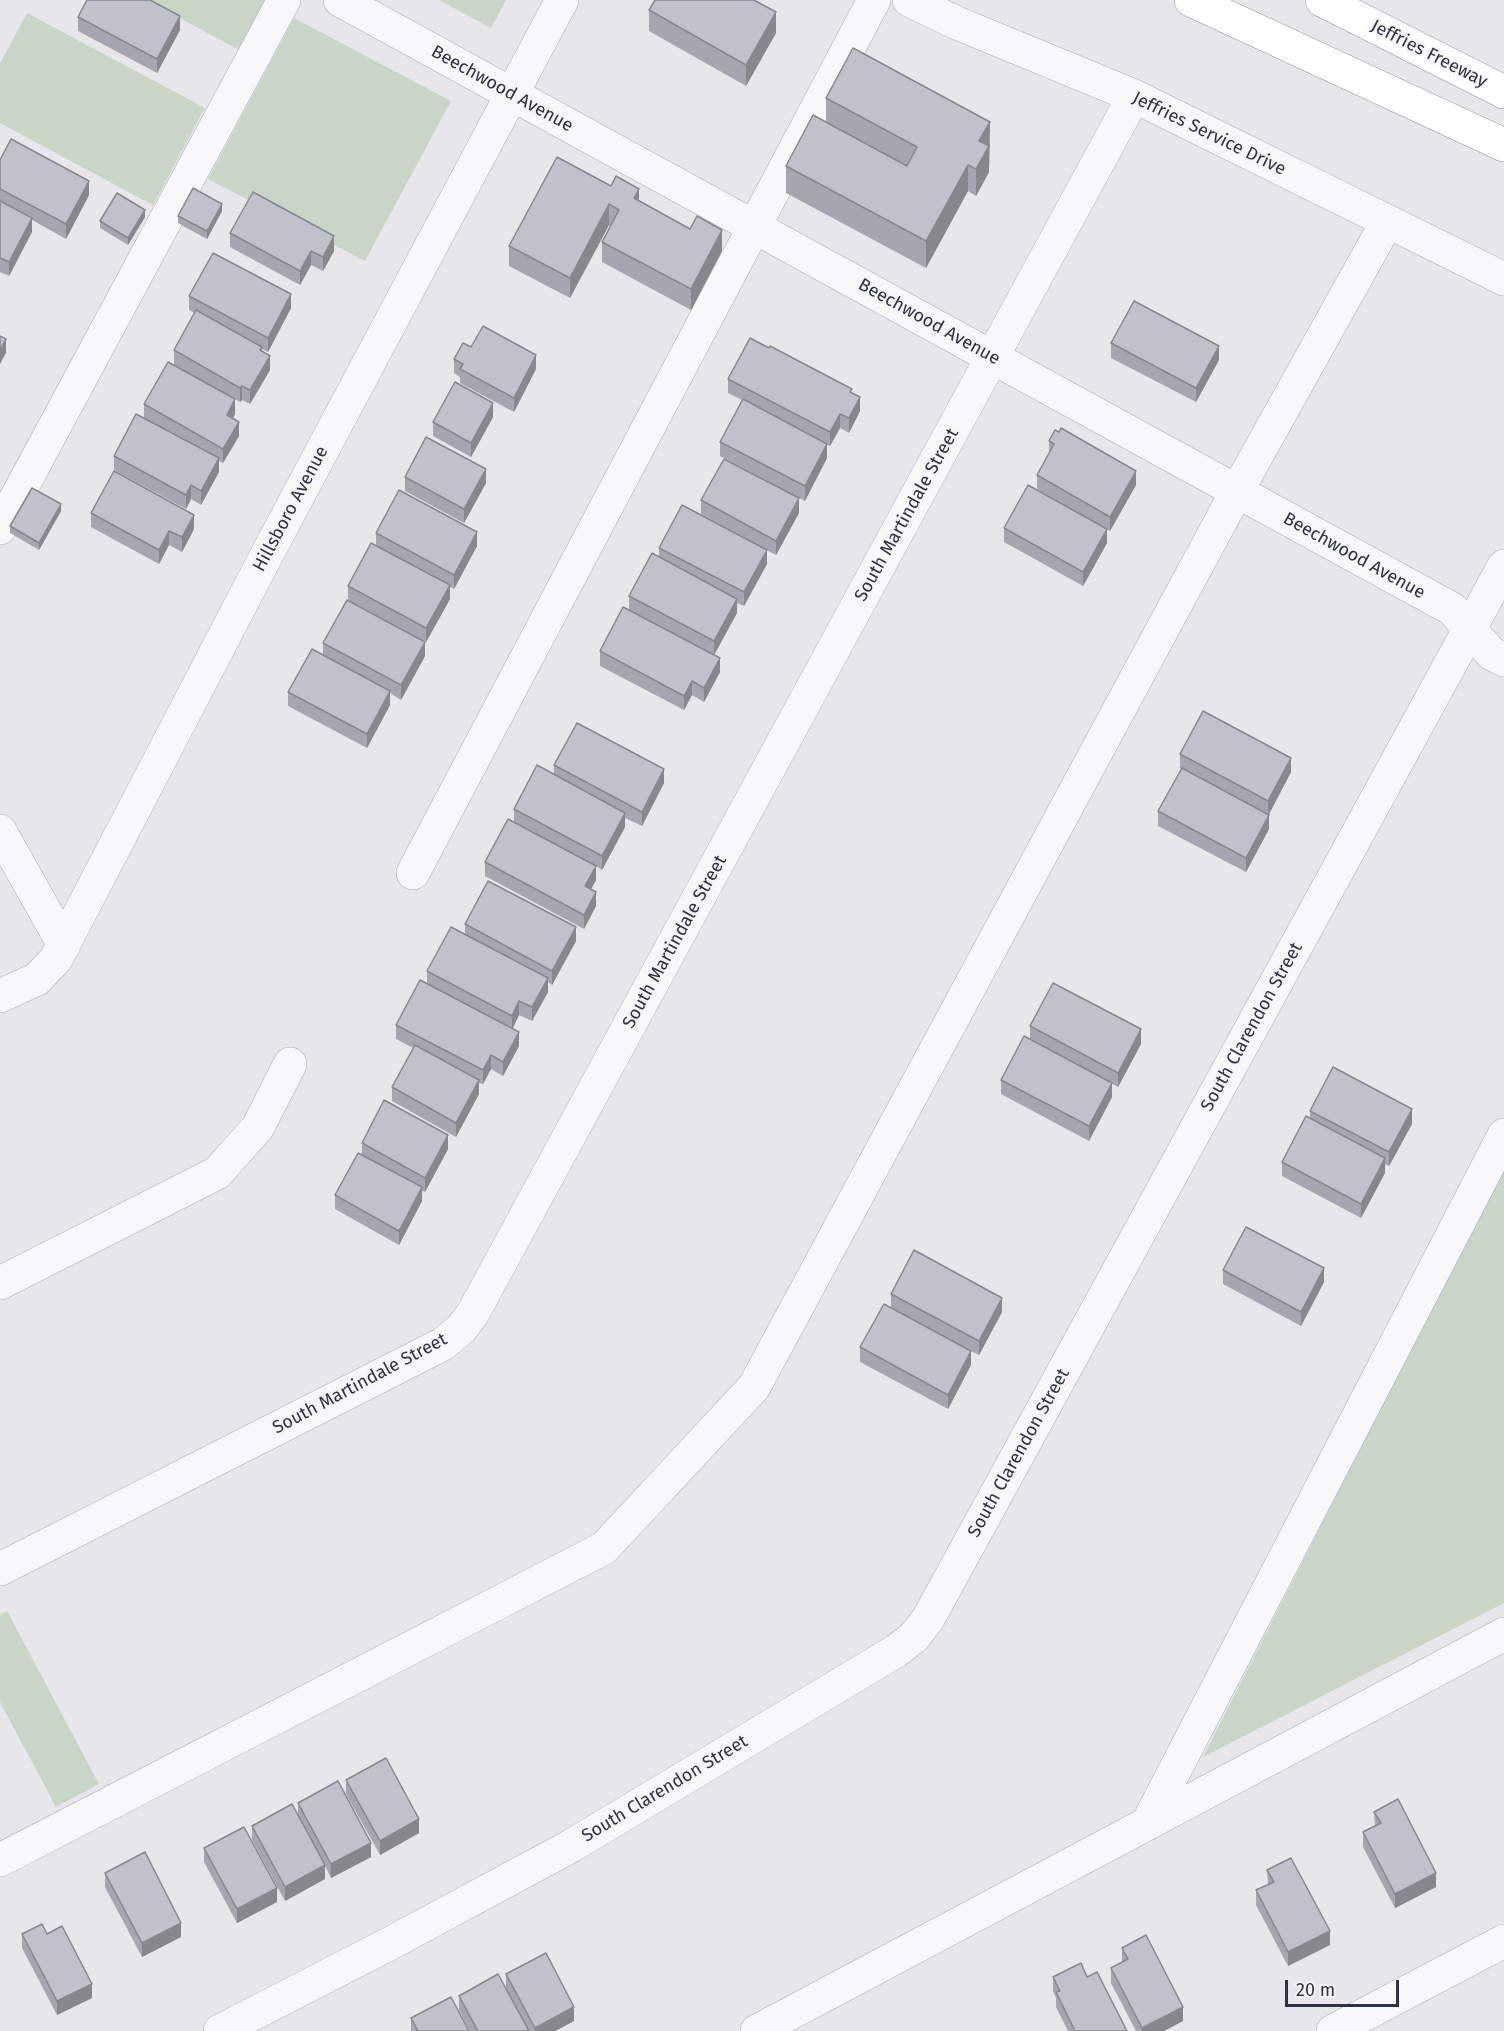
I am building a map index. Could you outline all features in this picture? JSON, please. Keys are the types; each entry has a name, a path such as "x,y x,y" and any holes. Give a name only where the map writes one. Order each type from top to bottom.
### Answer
{"highway":[{"path":"1191,0 1504,145"},
{"name":"Jeffries Freeway","path":"1322,0 1504,92"}],"street":[{"path":"0,528 284,0"},
{"name":"Beechwood Avenue","path":"340,0 1452,609 1492,654 1504,660"},
{"name":"Hillsboro Avenue","path":"0,996 37,979 56,959 64,945 562,0"},
{"path":"413,873 874,0"},
{"name":"Jeffries Service Drive","path":"909,0 957,23 1134,96 1504,279"},
{"name":"South Martindale Street","path":"0,1569 443,1344 461,1329 473,1313 1134,96"},
{"path":"0,1860 604,1548 754,1388 1237,491 1387,222"},
{"name":"South Clarendon Street","path":"220,2031 378,1950 571,1846 896,1651 914,1637 928,1619 1504,566"},
{"path":"0,831 37,901 64,945"},
{"path":"0,1283 217,1173 258,1127 290,1064"},
{"path":"1146,1824 1504,1135"},
{"path":"757,2031 1504,1634"},
{"path":"1333,2031 1504,1941"}],"green space":[{"path":"146,0 266,0 239,50"},
{"path":"439,0 506,0 491,28"},
{"path":"27,13 205,108 153,205 0,123 0,64"},
{"path":"294,18 451,101 365,261 208,179"},
{"path":"1504,1167 1504,1603 1203,1757"},
{"path":"7,1611 99,1784 56,1807 0,1702 0,1615"}],"building":[{"path":"87,0 150,0 180,16 157,59 78,17"},
{"path":"655,0 754,0 776,12 746,65 649,10"},
{"path":"853,48 990,122 979,141 989,146 976,169 968,165 926,241 786,166 813,115 907,166 917,147 826,98"},
{"path":"11,139 89,181 66,224 0,189 0,160"},
{"path":"557,157 611,186 616,176 639,189 634,198 690,229 697,216 722,230 691,289 602,242 619,210 609,204 570,278 509,246"},
{"path":"193,188 222,204 207,231 178,216"},
{"path":"253,192 334,236 323,257 311,251 300,271 230,233"},
{"path":"117,193 145,210 128,238 100,221"},
{"path":"0,201 32,218 9,262 0,258"},
{"path":"213,253 291,294 268,338 189,296"},
{"path":"1134,301 1219,346 1196,388 1111,343"},
{"path":"196,310 262,347 260,350 270,356 250,390 242,386 240,388 174,350"},
{"path":"483,326 536,355 514,398 460,369 463,364 454,359 463,343 471,347"},
{"path":"0,336 6,339 0,350"},
{"path":"750,338 852,389 850,392 860,397 849,418 840,414 830,432 728,379"},
{"path":"168,362 235,399 227,415 239,422 223,449 144,404"},
{"path":"455,382 493,403 471,443 433,422"},
{"path":"743,399 827,444 805,486 720,442"},
{"path":"136,414 219,458 201,491 191,485 186,495 114,456"},
{"path":"1061,428 1136,471 1110,517 1037,475 1054,444 1049,441 1055,430 1059,432"},
{"path":"426,437 486,469 464,509 405,477"},
{"path":"724,459 799,498 776,541 701,500"},
{"path":"114,471 194,515 182,537 169,531 159,550 91,513"},
{"path":"1028,485 1107,529 1083,572 1004,528"},
{"path":"32,488 61,504 39,543 10,526"},
{"path":"399,490 477,532 454,575 376,533"},
{"path":"682,505 767,550 744,592 659,548"},
{"path":"371,543 450,585 426,628 348,586"},
{"path":"652,553 737,599 714,641 629,596"},
{"path":"347,600 425,642 401,685 323,643"},
{"path":"623,607 720,658 704,688 692,681 684,696 600,651"},
{"path":"312,649 390,691 367,734 288,692"},
{"path":"1203,711 1291,758 1268,801 1180,754"},
{"path":"577,723 664,769 642,812 554,765"},
{"path":"537,765 625,813 602,856 514,809"},
{"path":"1182,768 1269,815 1246,858 1158,811"},
{"path":"508,819 596,866 585,886 596,892 584,915 485,862"},
{"path":"488,881 576,927 552,971 465,924"},
{"path":"451,927 548,978 532,1007 519,1001 512,1016 427,971"},
{"path":"420,980 519,1032 503,1062 491,1055 483,1070 396,1025"},
{"path":"1053,983 1141,1029 1118,1073 1030,1026"},
{"path":"1024,1036 1112,1083 1089,1126 1001,1080"},
{"path":"415,1045 479,1080 456,1123 392,1087"},
{"path":"1333,1067 1412,1109 1389,1152 1310,1111"},
{"path":"384,1100 448,1135 425,1178 362,1143"},
{"path":"1306,1116 1385,1158 1361,1204 1282,1162"},
{"path":"358,1153 422,1187 399,1231 335,1195"},
{"path":"1246,1227 1324,1268 1301,1312 1223,1270"},
{"path":"914,1250 1002,1298 979,1341 891,1294"},
{"path":"884,1304 971,1351 948,1395 860,1347"},
{"path":"386,1758 419,1819 380,1841 346,1780"},
{"path":"338,1781 371,1843 331,1864 298,1803"},
{"path":"1398,1799 1436,1873 1395,1894 1363,1832 1381,1823 1374,1812"},
{"path":"292,1804 325,1865 285,1887 252,1826"},
{"path":"244,1827 277,1888 237,1909 204,1848"},
{"path":"145,1852 181,1923 142,1943 105,1873"},
{"path":"1291,1858 1330,1931 1288,1952 1256,1890 1274,1882 1267,1870"},
{"path":"42,1924 47,1934 62,1926 92,1984 57,2001 22,1934"},
{"path":"1146,1935 1183,2007 1142,2028 1111,1968 1128,1959 1122,1948"},
{"path":"546,1953 574,2007 535,2028 506,1974"},
{"path":"1081,1963 1087,1977 1097,1972 1127,2031 1075,2031 1056,1992 1060,1991 1053,1977"},
{"path":"498,1974 529,2031 478,2031 459,1996"},
{"path":"451,1997 469,2031 418,2031 411,2018"}]}
